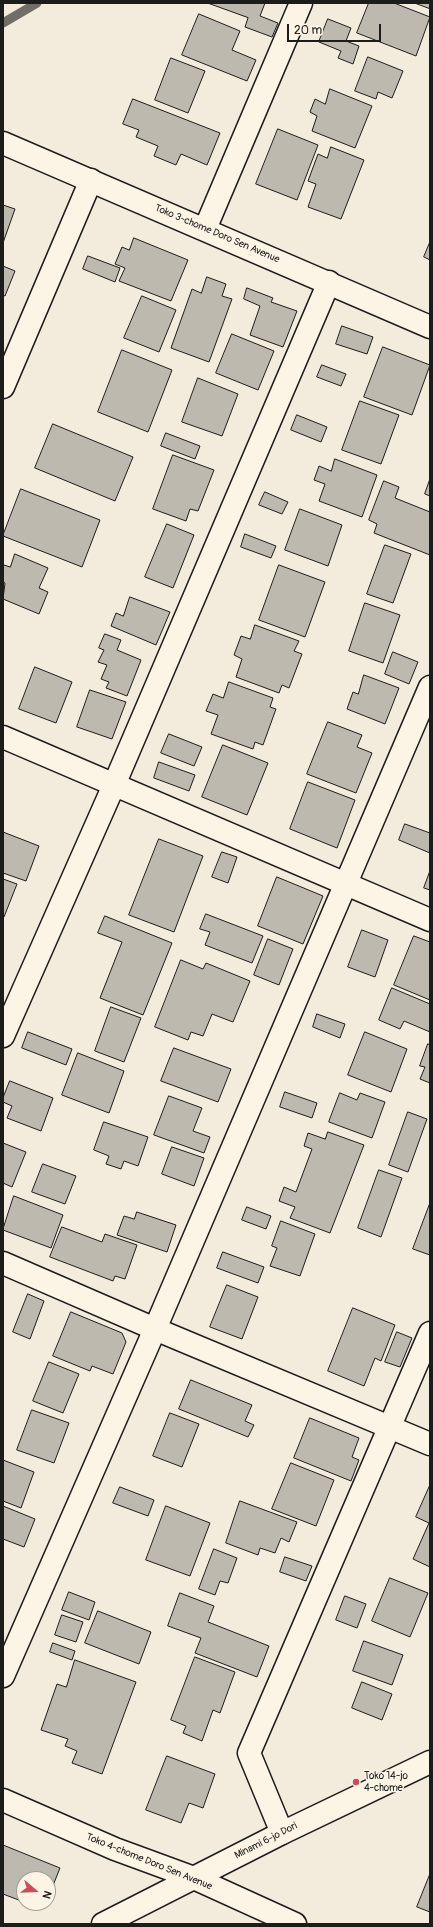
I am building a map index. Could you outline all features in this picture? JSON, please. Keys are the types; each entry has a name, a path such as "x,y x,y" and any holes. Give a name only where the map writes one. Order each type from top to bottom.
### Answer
{"street":[{"path":"205,229 301,3"},
{"name":"Toko 3-chome Doro Sen Avenue","path":"3,144 91,180 430,327"},
{"path":"3,387 91,180"},
{"path":"3,1036 114,785 329,282"},
{"path":"3,1676 155,1329 430,687"},
{"path":"3,737 430,920"},
{"path":"3,1263 155,1329 430,1444"},
{"path":"282,1833 249,1753 430,1333"},
{"name":"Minami 6-jo Dori","path":"107,1923 282,1833 430,1762"},
{"name":"Toko 4-chome Doro Sen Avenue","path":"3,1800 115,1849 194,1878 295,1924"}],"building":[{"path":"208,3 265,3 260,16 278,23 272,37 245,27 248,18"},
{"path":"369,3 394,3 430,17 416,56 357,33"},
{"path":"415,3 430,3 430,6 429,8"},
{"path":"199,14 240,31 232,50 256,60 247,81 182,55"},
{"path":"328,19 351,28 346,41 359,46 353,64 338,58 341,51 319,42"},
{"path":"368,57 403,71 392,98 378,92 376,99 355,91"},
{"path":"171,58 205,71 188,113 155,100"},
{"path":"330,89 372,106 355,148 312,131 317,116 310,112 315,99 325,104"},
{"path":"133,99 220,133 207,165 181,154 176,165 154,156 158,146 136,137 139,130 123,124"},
{"path":"278,129 318,145 297,200 256,184"},
{"path":"331,147 364,160 341,219 308,207 316,184 308,181 318,154 327,158"},
{"path":"3,205 15,209 3,243"},
{"path":"134,238 188,260 171,301 119,281 125,268 115,264 122,247 129,250"},
{"path":"430,242 430,260 424,257"},
{"path":"88,256 120,268 115,282 83,269"},
{"path":"3,266 15,271 5,296 3,295"},
{"path":"207,277 226,284 222,296 232,299 209,362 171,348 192,289 201,293"},
{"path":"247,288 273,298 271,302 297,311 283,347 250,335 260,306 244,299"},
{"path":"142,296 176,310 159,352 124,338"},
{"path":"342,326 373,337 367,354 336,344"},
{"path":"232,334 274,351 258,390 216,373"},
{"path":"383,347 430,365 412,415 364,397"},
{"path":"122,350 172,370 148,432 98,412"},
{"path":"322,365 346,374 341,386 317,377"},
{"path":"198,378 238,394 222,436 182,422"},
{"path":"360,401 399,415 381,464 342,450"},
{"path":"297,415 327,427 321,442 291,430"},
{"path":"53,424 133,457 115,501 35,468"},
{"path":"166,433 200,446 195,459 161,446"},
{"path":"173,455 214,470 198,511 190,509 186,521 153,509"},
{"path":"335,459 377,475 362,517 319,501 325,484 314,480 319,466 331,471"},
{"path":"430,479 430,496 425,494"},
{"path":"384,481 399,487 395,498 430,512 430,555 374,533 377,524 369,520"},
{"path":"21,489 100,520 82,567 3,536"},
{"path":"265,492 288,502 282,514 259,505"},
{"path":"300,509 342,525 328,566 285,550"},
{"path":"167,524 194,535 173,588 145,577"},
{"path":"245,534 276,546 271,558 241,547"},
{"path":"385,545 411,554 393,603 367,594"},
{"path":"15,554 48,568 39,588 48,592 39,614 3,599 5,583 3,582 3,567 4,565 10,567"},
{"path":"279,565 325,582 305,637 259,620"},
{"path":"130,597 170,612 156,645 111,626 116,613 123,616"},
{"path":"365,603 400,615 383,663 349,651"},
{"path":"255,625 299,641 294,651 302,654 289,688 282,685 279,693 236,677 242,659 234,655 241,636 250,639"},
{"path":"105,634 121,640 117,650 141,660 127,696 106,688 109,682 101,679 107,665 98,662 104,650 99,648"},
{"path":"393,652 418,662 409,684 385,674"},
{"path":"35,667 72,682 56,723 19,709"},
{"path":"364,675 399,688 385,724 347,709 353,692 358,694"},
{"path":"229,682 273,698 270,707 276,709 263,745 255,742 253,749 211,734 218,715 206,711 213,694 223,698"},
{"path":"90,690 126,702 112,739 77,727"},
{"path":"328,722 362,735 357,747 372,753 356,793 307,774"},
{"path":"169,734 202,747 194,766 161,753"},
{"path":"223,745 268,763 247,815 202,797"},
{"path":"159,762 195,775 189,791 154,778"},
{"path":"308,782 355,800 337,848 290,829"},
{"path":"405,824 430,833 430,853 399,840"},
{"path":"3,832 39,846 26,881 3,873"},
{"path":"159,839 203,856 174,932 129,915"},
{"path":"222,852 237,857 228,883 212,877"},
{"path":"430,871 430,890 424,888"},
{"path":"277,877 323,896 303,944 258,926"},
{"path":"3,879 17,884 4,917 3,916"},
{"path":"206,914 263,936 252,963 205,945 210,932 200,929"},
{"path":"105,916 172,943 143,1015 100,998 122,942 98,933"},
{"path":"362,930 388,940 375,977 348,967"},
{"path":"414,936 430,942 430,1000 394,985"},
{"path":"268,939 293,949 279,985 254,975"},
{"path":"181,960 203,969 206,963 250,981 233,1022 212,1014 203,1036 191,1032 188,1040 155,1027"},
{"path":"392,988 430,1004 430,1032 404,1021 400,1029 379,1020"},
{"path":"111,1007 141,1018 124,1062 95,1051"},
{"path":"317,1014 345,1024 340,1038 313,1027"},
{"path":"28,1032 72,1049 66,1065 22,1048"},
{"path":"365,1032 407,1049 391,1092 348,1075"},
{"path":"428,1044 430,1045 430,1083 420,1079 425,1067 420,1066"},
{"path":"174,1048 231,1069 218,1102 161,1081"},
{"path":"78,1053 124,1071 109,1113 62,1095"},
{"path":"10,1081 53,1098 41,1131 7,1118 12,1106 3,1102 3,1098"},
{"path":"285,1092 317,1103 312,1118 280,1107"},
{"path":"340,1093 357,1100 360,1093 385,1102 372,1138 329,1122"},
{"path":"169,1096 202,1108 193,1131 210,1137 204,1153 154,1135"},
{"path":"408,1112 427,1119 408,1172 389,1165"},
{"path":"104,1122 148,1137 138,1166 124,1161 121,1169 106,1164 109,1156 94,1150"},
{"path":"328,1132 364,1145 330,1233 290,1218 295,1207 279,1201 284,1187 296,1192 312,1149 304,1146 308,1133 325,1139"},
{"path":"3,1143 26,1152 12,1187 3,1183"},
{"path":"172,1147 204,1158 194,1186 162,1174"},
{"path":"43,1164 76,1176 65,1204 32,1192"},
{"path":"379,1170 402,1178 381,1237 358,1228"},
{"path":"14,1196 63,1215 51,1248 3,1230"},
{"path":"430,1203 430,1255 413,1249"},
{"path":"247,1207 271,1216 266,1229 242,1220"},
{"path":"137,1212 176,1225 167,1252 117,1235 124,1216 134,1219"},
{"path":"281,1221 315,1234 300,1276 270,1266 277,1248 272,1246"},
{"path":"62,1227 102,1242 105,1234 137,1245 125,1279 115,1276 113,1281 50,1257"},
{"path":"223,1252 264,1267 258,1283 217,1268"},
{"path":"227,1285 258,1297 242,1339 210,1327"},
{"path":"28,1294 44,1301 30,1339 13,1332"},
{"path":"353,1308 395,1325 381,1361 375,1358 364,1386 328,1371"},
{"path":"71,1312 122,1333 126,1342 113,1374 92,1366 90,1371 53,1356"},
{"path":"397,1332 412,1338 400,1367 385,1362"},
{"path":"49,1362 79,1374 63,1413 33,1401"},
{"path":"191,1380 252,1405 245,1421 254,1425 248,1437 179,1409"},
{"path":"32,1410 69,1423 54,1463 17,1450"},
{"path":"170,1413 199,1424 182,1467 153,1456"},
{"path":"310,1418 359,1438 352,1457 359,1460 351,1481 294,1458"},
{"path":"3,1460 34,1472 21,1508 3,1501"},
{"path":"291,1463 334,1480 316,1526 272,1509"},
{"path":"430,1485 430,1567 413,1559 429,1523 416,1517"},
{"path":"120,1487 154,1500 148,1516 113,1503"},
{"path":"240,1501 297,1522 289,1542 281,1538 275,1553 260,1548 258,1555 226,1543"},
{"path":"3,1506 35,1519 24,1547 3,1539"},
{"path":"166,1506 210,1523 190,1576 146,1560"},
{"path":"214,1549 237,1558 228,1583 220,1581 215,1595 199,1589"},
{"path":"285,1557 312,1566 306,1581 280,1572"},
{"path":"390,1578 428,1593 410,1637 372,1621"},
{"path":"69,1592 95,1602 89,1620 62,1610"},
{"path":"180,1593 214,1606 208,1622 269,1646 257,1677 195,1653 201,1638 168,1626"},
{"path":"345,1596 366,1604 357,1628 336,1620"},
{"path":"98,1611 151,1632 139,1664 85,1643"},
{"path":"62,1615 83,1622 76,1642 55,1635"},
{"path":"364,1641 403,1655 392,1685 353,1671"},
{"path":"53,1643 75,1651 72,1660 50,1652"},
{"path":"195,1657 235,1672 220,1713 213,1710 202,1741 183,1733 186,1726 171,1720"},
{"path":"75,1660 136,1682 102,1774 72,1763 77,1751 65,1746 68,1739 41,1730 57,1684 66,1687"},
{"path":"362,1682 392,1694 382,1720 352,1708"},
{"path":"167,1756 215,1774 203,1808 189,1803 181,1823 146,1810"},
{"path":"3,1845 60,1868 56,1878 56,1871 16,1871 16,1899 3,1894"},
{"path":"430,1874 430,1912 417,1907"}],"waterway":[{"path":"3,23 37,3"}],"place":[{"name":"Toko 14-jo 4-chome","path":"356,1782"}]}
